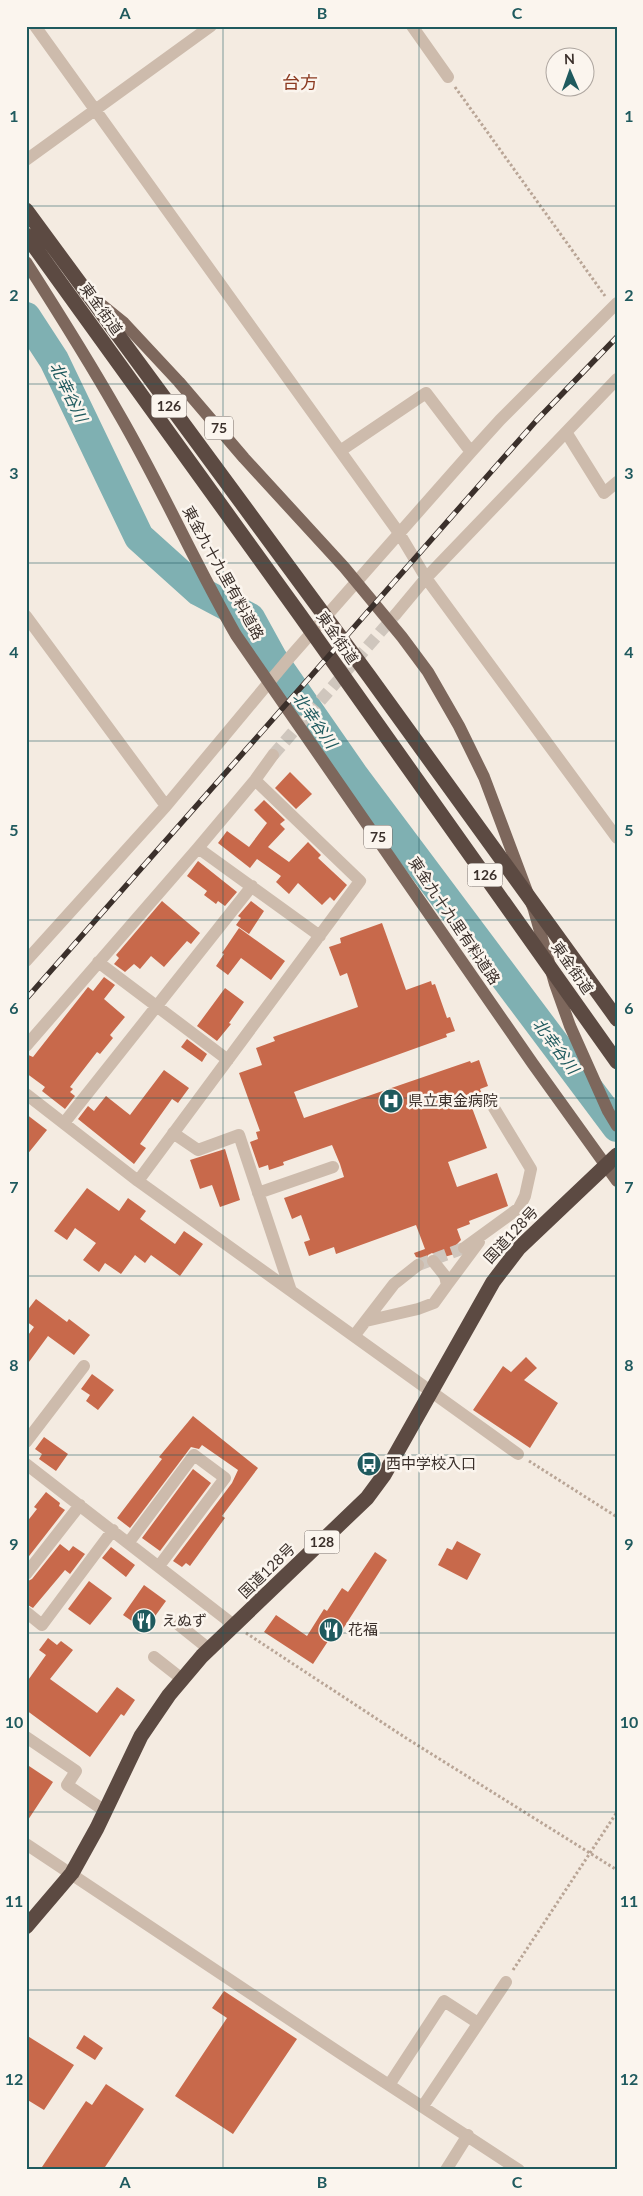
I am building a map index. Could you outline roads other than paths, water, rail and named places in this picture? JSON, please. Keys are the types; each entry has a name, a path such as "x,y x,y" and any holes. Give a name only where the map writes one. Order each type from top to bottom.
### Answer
{"highway":[{"name":"東金街道","path":"26,210 369,676 617,1019"},
{"name":"東金街道","path":"26,235 300,615 617,1062"},
{"name":"国道128号","path":"26,1927 72,1873 105,1812 141,1736 168,1695 210,1649 367,1498 384,1475 493,1282 503,1268 519,1248 617,1155"}],"main road":[{"name":"東金九十九里有料道路","path":"26,262 119,414 156,482 207,584 236,635 522,1048 617,1181"},
{"name":"75","path":"88,295 130,329 179,382 244,458 344,567 402,637 428,672 459,726 484,777 534,910 555,984 570,1026 608,1111 617,1126"}],"street":[{"path":"35,26 399,533 426,578 617,838"},
{"path":"26,160 211,26"},
{"path":"412,26 448,77"},
{"path":"26,960 166,806 291,656 471,452 500,420 615,304"},
{"path":"396,614 426,578 617,379"},
{"path":"340,451 426,393 471,452"},
{"path":"566,432 604,493 617,482"},
{"path":"26,616 166,806"},
{"path":"26,1046 198,848 255,780 273,755"},
{"path":"138,1181 360,881 255,780"},
{"path":"198,848 320,936"},
{"path":"64,1123 252,886"},
{"path":"98,962 228,1060"},
{"path":"26,1094 138,1181 518,1454"},
{"path":"464,1248 520,1208 525,1196 531,1169 488,1098"},
{"path":"174,1133 198,1150 239,1135 291,1291"},
{"path":"258,1193 333,1167"},
{"path":"366,1321 418,1309 434,1303 488,1230"},
{"path":"433,1261 445,1276 447,1285"},
{"path":"354,1336 394,1284 418,1265"},
{"path":"26,1442 84,1366"},
{"path":"129,1542 194,1455 225,1478 159,1566"},
{"path":"26,1464 114,1530 235,1626"},
{"path":"26,1574 80,1505"},
{"path":"26,1612 42,1625 114,1530"},
{"path":"179,1625 210,1649"},
{"path":"154,1657 182,1679"},
{"path":"26,1737 76,1771 67,1785 105,1812"},
{"path":"26,1844 519,2170"},
{"path":"423,2106 506,1982"},
{"path":"389,2084 444,2001 478,2023"},
{"path":"446,2170 468,2136"}],"waterway":[{"name":"北幸谷川","path":"26,317 54,360 139,537 199,591 250,618 272,658 354,776 617,1127"}],"tunnel":[{"path":"273,755 396,614"},
{"path":"418,1265 464,1248"}],"railway":[{"path":"26,999 536,421 617,337"}],"place":[{"name":"県立東金病院","path":"391,1101"},
{"name":"西中学校入口","path":"369,1464"},
{"name":"えぬず","path":"144,1621"},
{"name":"花福","path":"331,1630"}],"district":[{"name":"台方","path":"300,83"}]}
